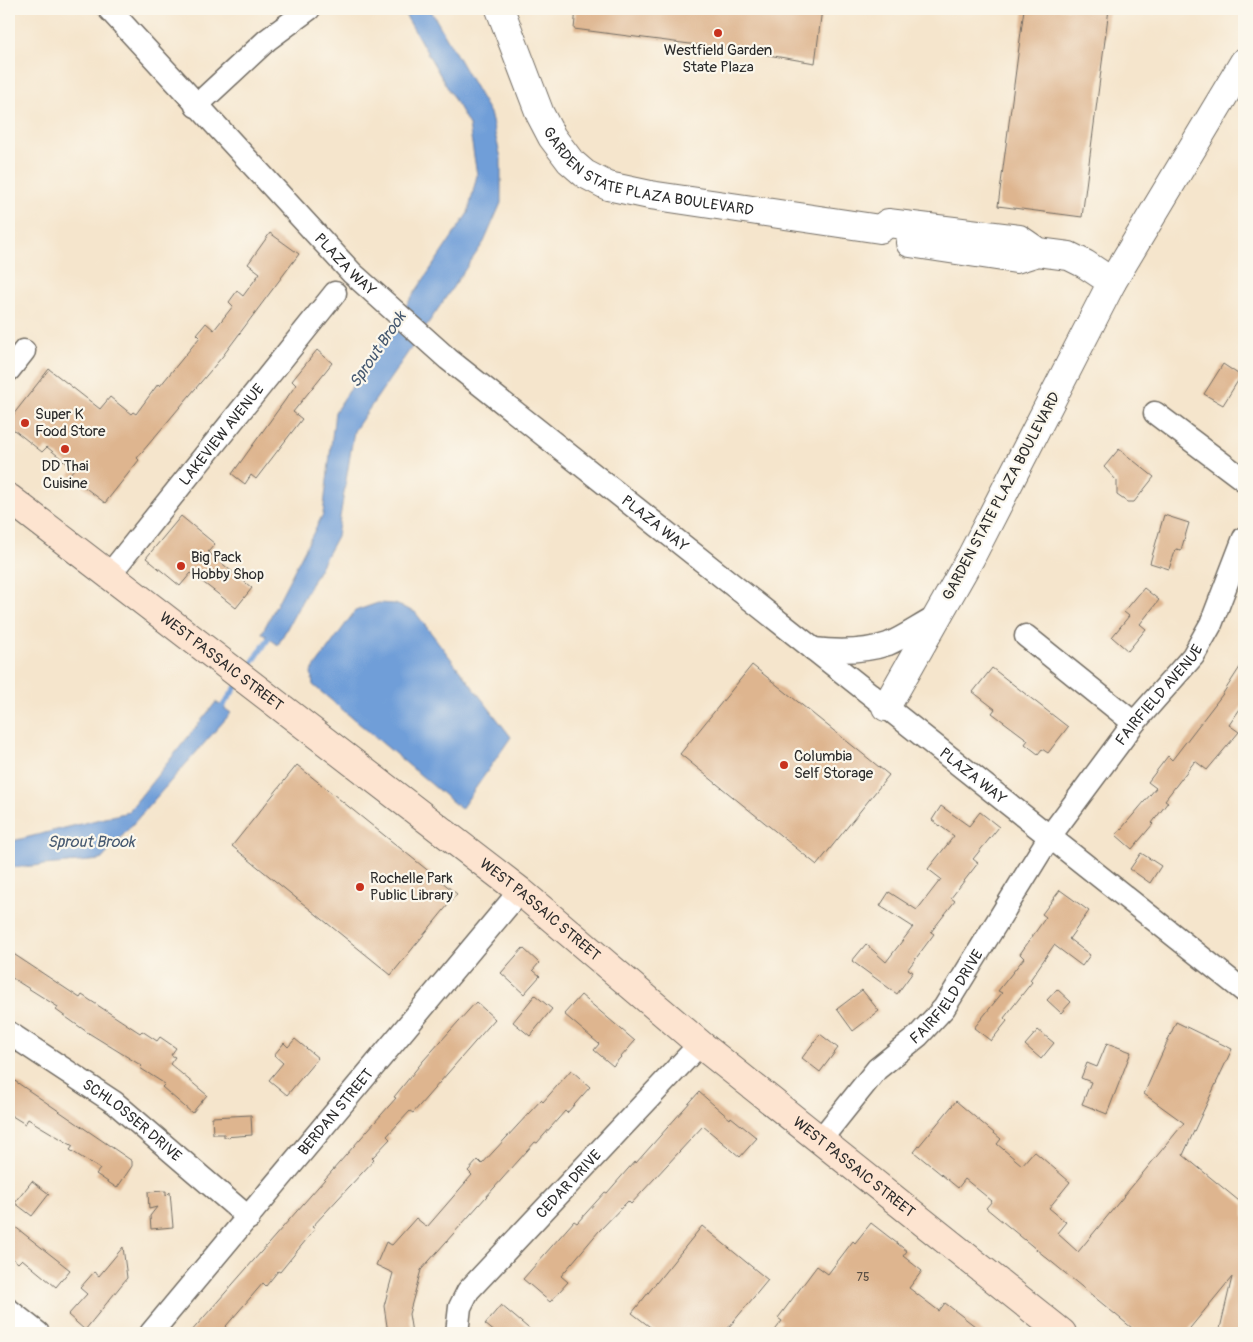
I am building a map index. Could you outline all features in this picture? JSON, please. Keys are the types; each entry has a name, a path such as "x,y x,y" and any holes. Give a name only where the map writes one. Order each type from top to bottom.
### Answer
{"main road":[{"name":"WEST PASSAIC STREET","path":"9,498 520,891 700,1044 1062,1333"}],"street":[{"name":"PLAZA WAY","path":"109,9 196,106 369,288 432,345 1244,991"},
{"path":"196,106 267,40 309,9"},
{"name":"GARDEN STATE PLAZA BOULEVARD","path":"500,9 540,114 552,138 570,161 585,174 608,186 650,195 880,229 888,223 1019,239 1038,252 1068,256 1085,264 1112,282"},
{"name":"GARDEN STATE PLAZA BOULEVARD","path":"886,707 971,557 1112,282 1244,62"},
{"name":"LAKEVIEW AVENUE","path":"109,575 334,294"},
{"path":"9,370 24,351"},
{"path":"1155,413 1244,480"},
{"name":"FAIRFIELD AVENUE","path":"1050,836 1134,723 1193,656 1211,624 1244,538"},
{"path":"813,650 837,652 866,649 889,643 937,617"},
{"path":"1026,636 1134,723"},
{"name":"FAIRFIELD DRIVE","path":"821,1139 877,1069 918,1036 944,1008 1050,836"},
{"name":"BERDAN STREET","path":"151,1333 249,1218 520,891"},
{"name":"SCHLOSSER DRIVE","path":"9,1033 115,1103 249,1218"},
{"name":"CEDAR DRIVE","path":"457,1333 460,1307 468,1291 700,1044"},
{"path":"9,1310 38,1333"}],"water":[{"path":"402,9 430,9 490,113 501,158 501,203 484,242 354,431 337,536 278,645 262,633 323,514 335,412 468,213 477,175 469,125"},
{"path":"378,603 395,604 415,612 511,737 461,809 313,685 311,672 355,611"},
{"name":"Sprout Brook","path":"216,702 231,713 101,860 9,868 9,842 128,812"}],"building":[{"name":"Westfield Garden State Plaza","path":"576,9 822,9 815,63 744,51 574,29"},
{"path":"1024,9 1109,9 1082,217 998,206"},
{"path":"270,233 299,254 222,357 137,458 139,460 105,503 69,475 74,469 47,447 42,452 9,426 9,420 49,369 100,409 110,397 131,414 133,412 136,414 158,384 160,386 200,337 197,334 206,323 214,330 233,306 229,302 237,291 243,296 260,273 248,264"},
{"path":"317,350 332,363 293,412 302,419 256,479 251,475 245,484 232,474 296,385 292,381"},
{"path":"1223,364 1241,376 1223,405 1204,394"},
{"path":"1119,449 1154,477 1134,502 1127,502 1117,495 1117,481 1104,467"},
{"path":"1164,515 1189,523 1181,550 1176,549 1169,569 1150,563"},
{"path":"181,516 215,544 208,552 252,588 236,608 191,573 180,586 146,558"},
{"path":"1144,588 1159,600 1140,624 1146,629 1128,651 1112,637 1129,616 1124,612"},
{"path":"1244,661 1244,703 1229,725 1239,732 1207,770 1195,761 1165,800 1168,802 1153,824 1132,849 1116,835 1156,788 1148,782 1168,756 1172,760 1222,695"},
{"name":"Columbia Self Storage","path":"752,665 889,775 817,865 680,754"},
{"path":"992,668 1068,727 1048,753 1042,749 1038,754 1025,744 1028,740 992,713 995,709 973,692"},
{"path":"297,765 457,894 391,975 232,846"},
{"path":"941,806 969,826 980,812 999,827 973,859 978,863 951,898 955,901 931,932 934,934 908,969 913,972 897,994 852,961 866,944 886,962 913,927 880,906 889,892 917,910 941,879 928,869 954,836 932,820"},
{"path":"1141,853 1161,866 1150,883 1130,869"},
{"path":"1060,890 1089,911 1069,939 1090,955 1082,966 1054,945 1030,980 1032,982 1004,1018 1007,1021 991,1041 974,1028 1002,993 998,991 1024,958 1020,954 1046,917 1042,914"},
{"path":"523,948 539,963 533,970 540,976 524,994 501,973"},
{"path":"9,951 80,998 82,995 140,1033 142,1031 157,1041 160,1037 176,1048 171,1055 175,1057 170,1064 207,1095 192,1113 162,1087 165,1084 140,1068 142,1066 87,1032 56,1010 58,1007 9,976"},
{"path":"1057,989 1071,1002 1061,1013 1047,1000"},
{"path":"862,990 879,1011 853,1031 837,1009"},
{"path":"535,995 552,1009 530,1036 513,1022"},
{"path":"581,995 635,1041 613,1066 594,1050 599,1044 564,1014"},
{"path":"476,1002 495,1019 413,1113 410,1111 387,1136 390,1139 372,1158 374,1160 312,1227 315,1229 280,1272 278,1271 266,1286 263,1283 220,1333 190,1333 396,1098 394,1097 423,1061"},
{"path":"1176,1022 1232,1049 1183,1155 1244,1205 1244,1333 1219,1333 1232,1277 1186,1333 1138,1333 986,1208 992,1201 965,1179 958,1188 914,1152 956,1101 1001,1139 997,1144 1022,1165 1034,1151 1070,1182 1049,1208 1066,1222 1057,1233 1078,1252 1184,1123 1144,1094"},
{"path":"1038,1030 1054,1043 1041,1059 1025,1045"},
{"path":"820,1034 838,1048 820,1072 802,1058"},
{"path":"295,1039 318,1058 287,1095 269,1080 283,1063 274,1055 284,1043 288,1047"},
{"path":"1107,1043 1131,1052 1107,1114 1082,1104 1091,1082 1081,1078 1087,1063 1097,1067"},
{"path":"571,1070 590,1087 567,1113 565,1111 537,1143 535,1142 421,1270 409,1314 412,1333 388,1333 384,1306 393,1273 376,1265 386,1242 392,1245 416,1218 427,1227 472,1175 468,1171 478,1160 482,1164 541,1100 543,1102"},
{"path":"9,1077 132,1161 132,1166 117,1188 96,1174 100,1169 70,1150 73,1146 28,1119 25,1124 9,1114"},
{"path":"699,1092 730,1119 731,1117 757,1138 740,1157 703,1126 631,1204 628,1201 599,1231 561,1276 568,1282 550,1302 523,1279 574,1221 577,1223 635,1161 636,1163"},
{"path":"251,1115 252,1135 224,1137 224,1134 213,1134 212,1117"},
{"path":"32,1181 49,1194 32,1216 15,1203"},
{"path":"166,1191 166,1196 170,1192 173,1227 151,1229 150,1216 157,1207 149,1209 148,1192"},
{"path":"9,1222 70,1270 56,1287 22,1259 18,1263 9,1255"},
{"path":"871,1223 907,1251 903,1256 922,1271 909,1288 939,1311 945,1303 984,1333 773,1333 782,1321 778,1318 817,1266 828,1274 853,1241 855,1243"},
{"path":"702,1226 768,1280 724,1333 658,1333 632,1313"},
{"path":"123,1247 127,1278 85,1330 68,1315 87,1294 80,1288 94,1272 99,1276"},
{"path":"501,1305 534,1333 496,1333 485,1324"}],"waterway":[{"name":"Sprout Brook","path":"246,672 273,632"},
{"name":"Sprout Brook","path":"222,707 238,684"}],"place":[{"name":"Westfield Garden State Plaza","path":"718,33"},
{"name":"Super K Food Store","path":"25,423"},
{"name":"DD Thai Cuisine","path":"65,449"},
{"name":"Big Pack Hobby Shop","path":"181,566"},
{"name":"Columbia Self Storage","path":"784,765"},
{"name":"Rochelle Park Public Library","path":"360,887"}]}
